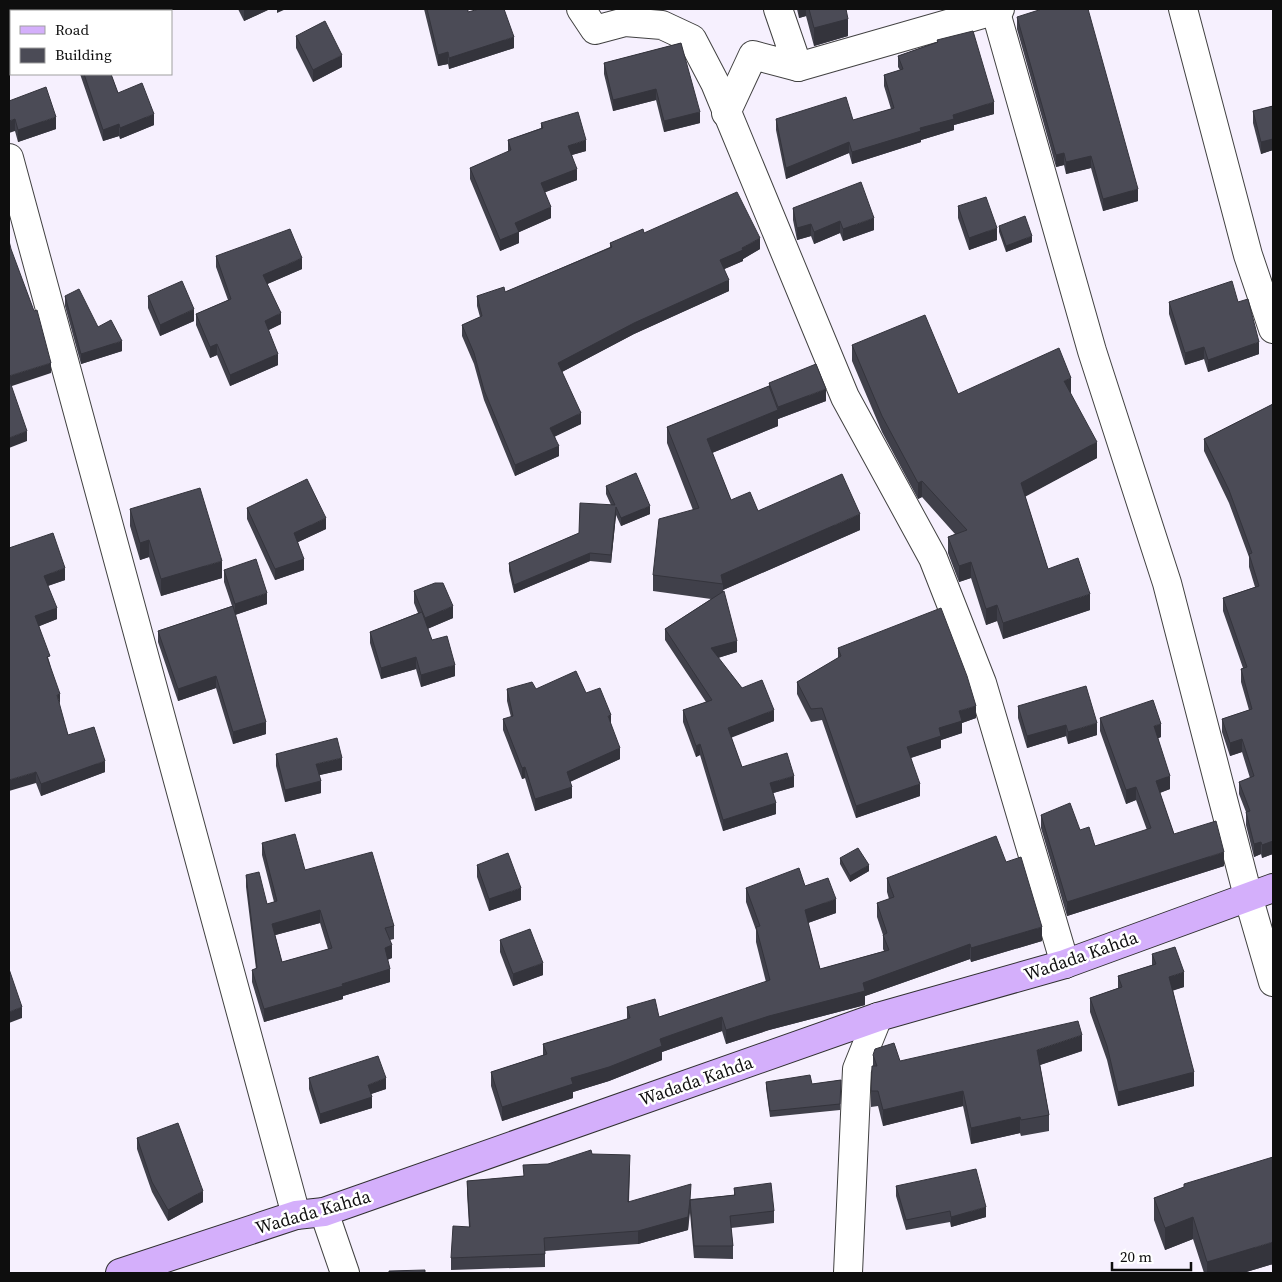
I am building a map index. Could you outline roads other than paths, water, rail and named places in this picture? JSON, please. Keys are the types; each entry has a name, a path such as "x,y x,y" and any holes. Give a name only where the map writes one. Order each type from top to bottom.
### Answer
{"main road":[{"name":"Wadada Kahda","path":"120,1273 296,1215 324,1212 878,1017 1065,964 1261,892"}],"street":[{"path":"581,9 595,30 625,22 662,25 692,39 715,84 845,398 933,558 982,683 1065,964"},
{"path":"778,9 798,66"},
{"path":"726,113 753,55 798,66 997,9 1092,351 1167,583 1261,892 1273,982"},
{"path":"1183,9 1248,255 1273,329"},
{"path":"9,158 296,1215"},
{"path":"848,1273 857,1069 878,1017"},
{"path":"324,1212 345,1273"}]}
